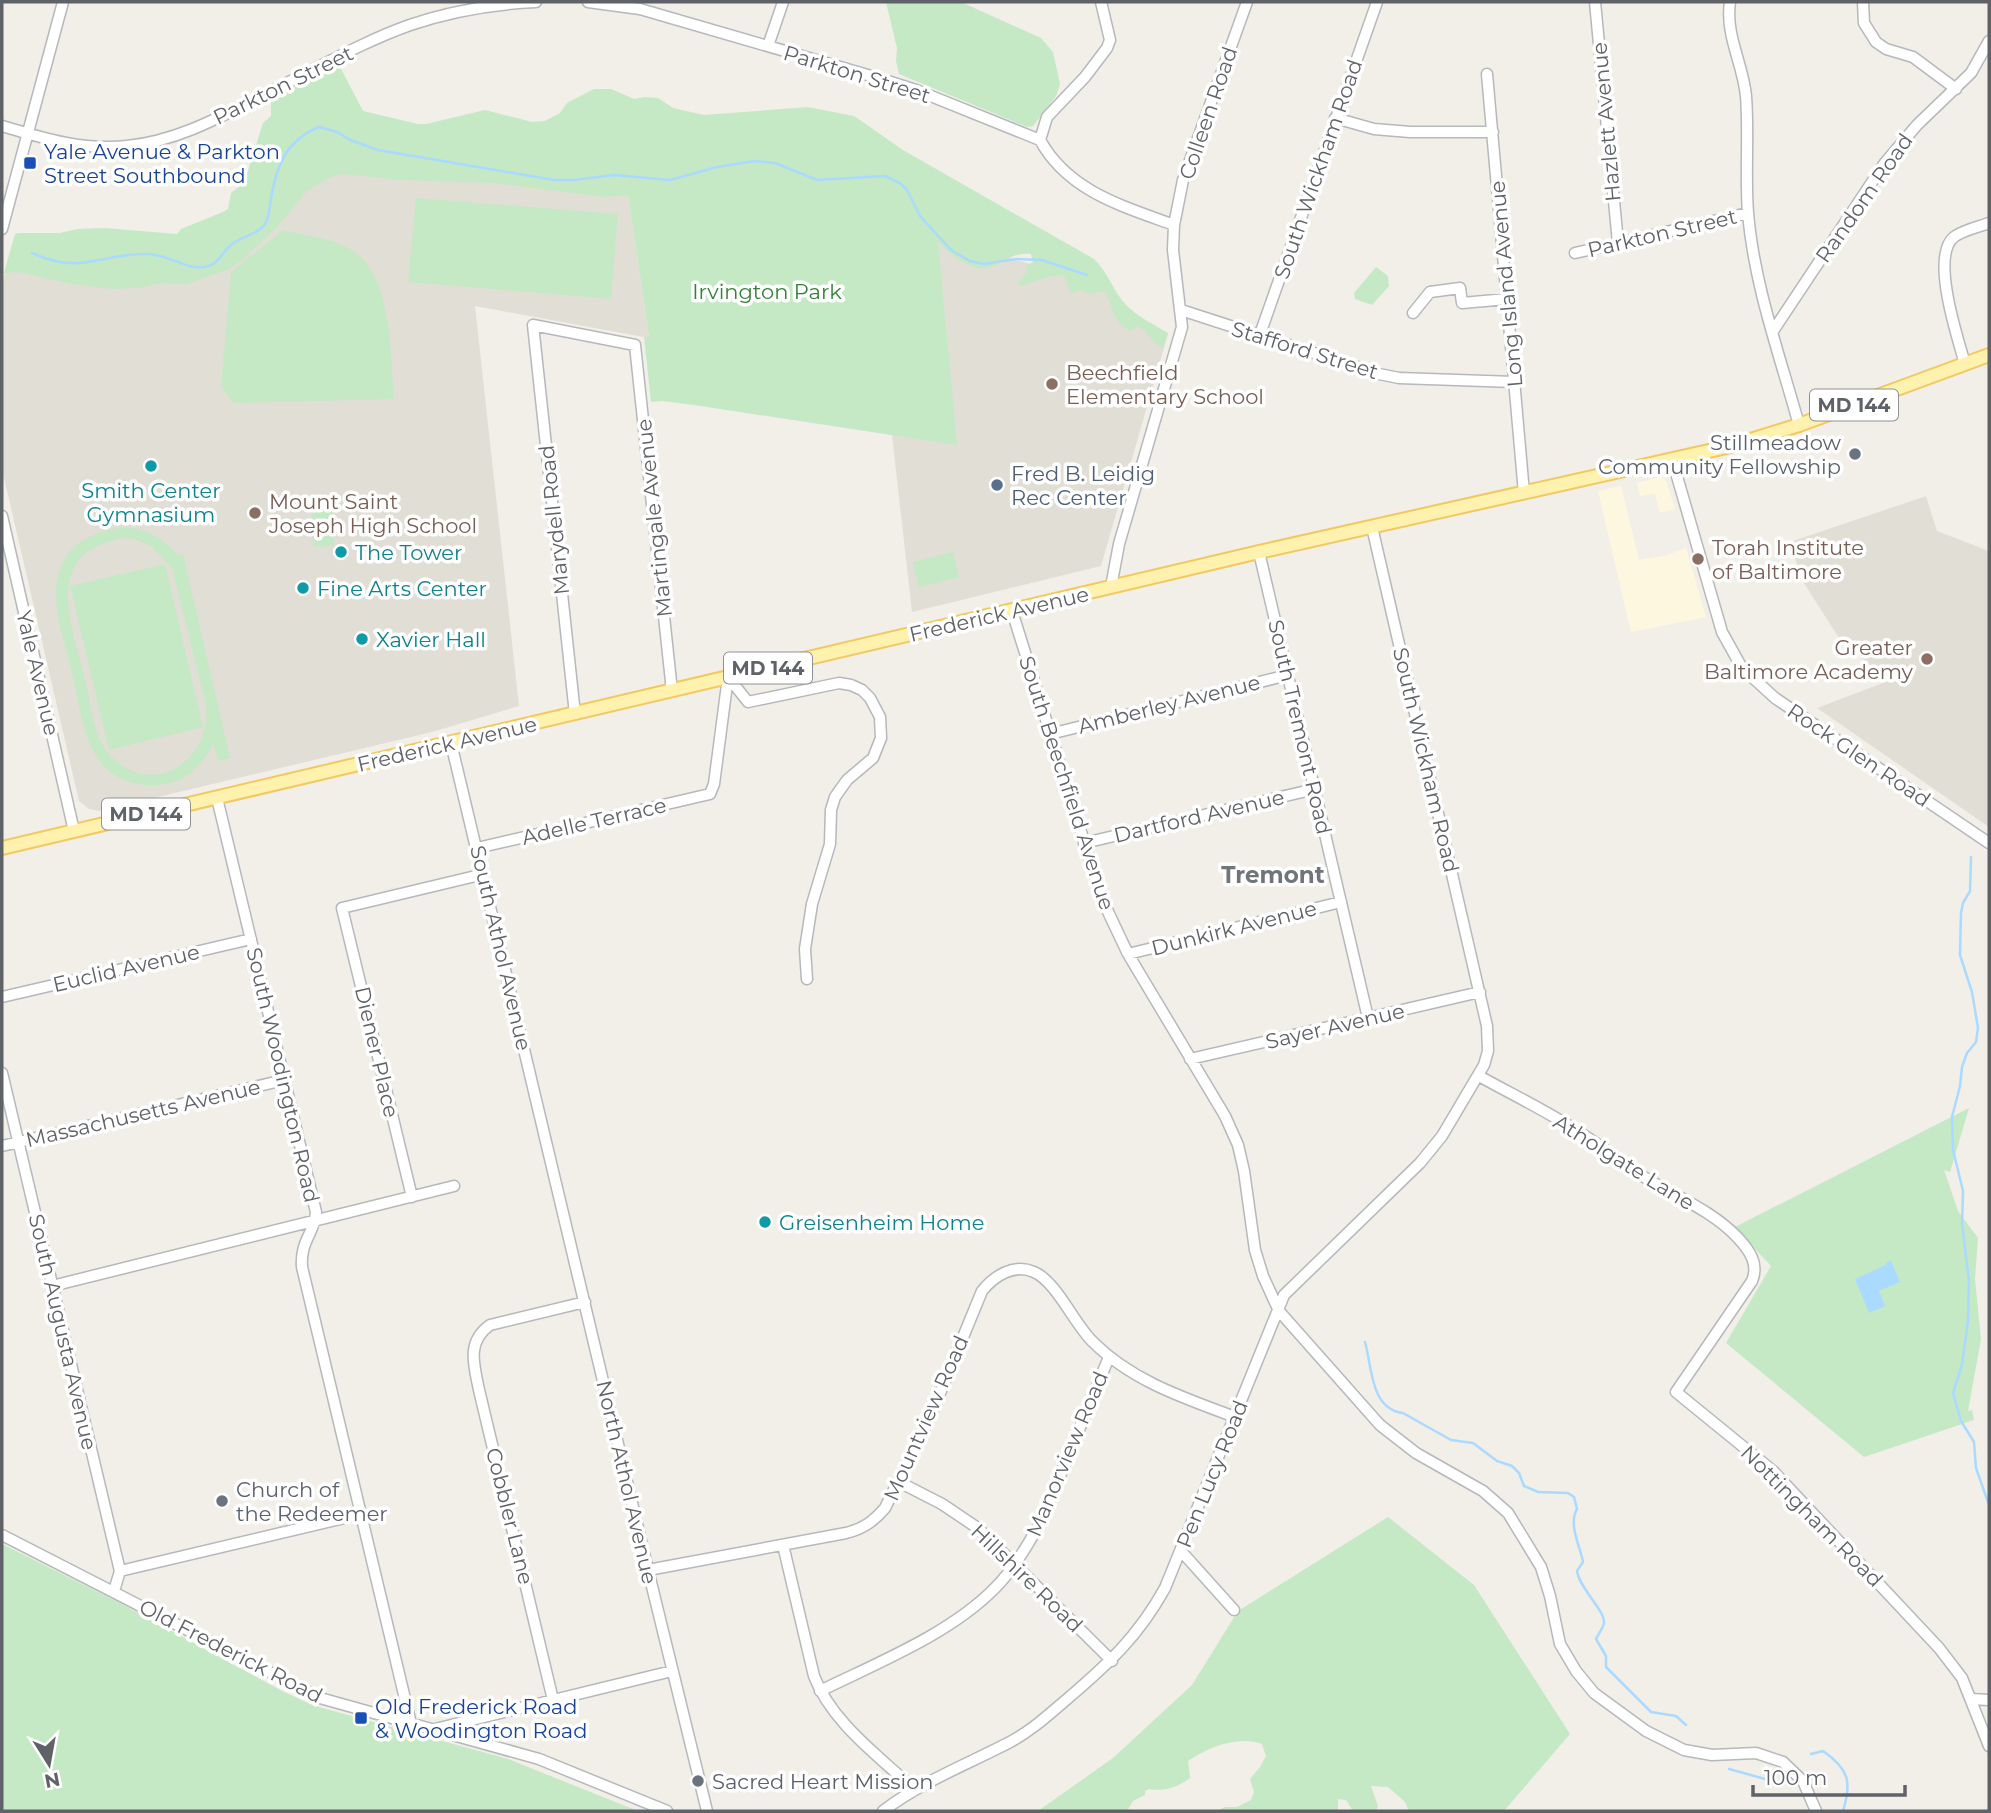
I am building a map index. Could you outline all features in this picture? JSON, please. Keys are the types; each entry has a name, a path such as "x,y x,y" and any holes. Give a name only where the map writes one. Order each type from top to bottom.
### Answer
{"main road":[{"name":"Frederick Avenue","path":"2,848 1259,552 1755,439 1989,355"}],"street":[{"path":"2,229 63,2"},
{"name":"Parkton Street","path":"2,126 70,144 100,147 136,145 169,138 205,124 377,38 410,25 481,7 536,2"},
{"name":"Parkton Street","path":"588,2 641,5 916,90 1040,140"},
{"path":"768,46 783,2"},
{"path":"1101,2 1110,40 1107,48 1085,78 1046,117 1040,140 1049,156 1079,184 1113,202 1174,225 1173,250 1182,327 1119,544 1111,587"},
{"name":"Colleen Road","path":"1174,225 1183,180 1247,2"},
{"name":"South Wickham Road","path":"1259,337 1377,2"},
{"name":"Hazlett Avenue","path":"1595,2 1618,243"},
{"path":"1730,2 1731,36 1746,93 1748,213 1758,271 1799,425"},
{"path":"1863,2 1864,23 1876,42 1886,49 1913,57 1956,89"},
{"name":"Random Road","path":"1773,331 1884,164 1917,125 1956,89 1980,60 1989,41"},
{"name":"Long Island Avenue","path":"1487,74 1524,493"},
{"path":"1335,118 1374,129 1493,132"},
{"name":"Parkton Street","path":"1576,253 1748,213"},
{"path":"1965,364 1945,284 1947,247 1955,235 1989,223"},
{"path":"1413,313 1430,292 1460,288 1462,303 1507,299"},
{"name":"Stafford Street","path":"1181,310 1379,374 1399,378 1514,382"},
{"name":"Marydell Road","path":"575,714 533,325 635,345"},
{"name":"Martingale Avenue","path":"635,345 672,691"},
{"name":"Rock Glen Road","path":"1672,459 1722,632 1742,668 1774,698 1989,842"},
{"name":"Yale Avenue","path":"2,516 5,543 74,831"},
{"name":"South Wickham Road","path":"1372,527 1479,992 1488,1040 1488,1051 1479,1076"},
{"name":"South Tremont Road","path":"1259,552 1368,1018"},
{"name":"South Beechfield Avenue","path":"1012,611 1102,898 1128,954 1225,1116 1238,1144 1257,1257 1267,1288 1279,1311 1360,1404 1396,1439 1483,1491 1508,1513 1541,1567 1563,1651 1582,1681 1594,1693 1646,1731 1684,1750 1712,1755 1756,1753 1783,1762 1803,1781 1816,1811"},
{"name":"Amberley Avenue","path":"1050,734 1288,675"},
{"path":"728,677 748,702 827,684 851,685 870,698 880,717 881,738 873,758 847,780 835,797 831,810 830,844 812,904 805,949 807,979"},
{"name":"Adelle Terrace","path":"477,848 710,794 714,784 728,677"},
{"name":"South Athol Avenue","path":"451,743 549,1153"},
{"name":"Dartford Avenue","path":"1084,843 1315,789"},
{"name":"South Woodington Road","path":"217,798 316,1212 303,1244 302,1267 411,1724"},
{"name":"Diener Place","path":"412,1197 342,908 484,874"},
{"name":"Dunkirk Avenue","path":"1128,954 1341,902"},
{"name":"Euclid Avenue","path":"2,997 251,939"},
{"name":"Sayer Avenue","path":"1189,1059 1479,992"},
{"name":"South Augusta Avenue","path":"2,1073 120,1571"},
{"name":"Atholgate Lane","path":"1479,1076 1580,1132 1641,1175 1716,1220 1737,1237 1755,1264"},
{"name":"Pen Lucy Road","path":"883,1811 915,1790 1024,1734 1112,1661 1151,1613 1181,1551 1288,1289 1420,1163 1442,1136 1479,1076"},
{"name":"Massachusetts Avenue","path":"2,1146 284,1080"},
{"name":"North Athol Avenue","path":"549,1153 672,1671 708,1811"},
{"path":"52,1286 454,1186"},
{"name":"Nottingham Road","path":"1755,1264 1756,1272 1752,1280 1676,1392 1755,1455 1787,1485 1952,1664 1971,1699 1989,1746"},
{"name":"Mountview Road","path":"648,1570 783,1545 866,1526 885,1508 899,1482 939,1397 982,1291 1000,1274 1018,1270 1035,1272 1051,1287 1079,1328 1109,1357"},
{"name":"Cobbler Lane","path":"553,1700 473,1362 473,1351 481,1332 500,1321 585,1302"},
{"path":"1109,1357 1149,1383 1236,1417"},
{"name":"Manorview Road","path":"820,1691 951,1624 996,1587 1015,1564 1043,1517 1109,1357"},
{"name":"Hillshire Road","path":"899,1482 979,1529 1112,1661"},
{"path":"114,1591 120,1571 361,1514"},
{"name":"Old Frederick Road","path":"2,1535 320,1698 540,1759 667,1811"},
{"path":"783,1545 814,1676 820,1691 840,1720 915,1790"},
{"path":"1181,1551 1234,1610"},
{"path":"431,1730 672,1671"},
{"path":"1971,1699 1989,1700"}],"shaded area":[{"name":"Mount Saint Joseph High School","path":"327,167 627,188 649,338 475,306 519,706 432,732 99,811 89,809 79,801 2,469 2,285 10,252 188,278"},
{"name":"Beechfield Elementary School","path":"935,217 976,249 1108,285 1131,318 1168,334 1101,566 912,612 892,435 956,444"},
{"path":"1661,477 1666,480 1675,509 1660,513 1655,494 1640,496 1637,483"},
{"path":"1621,486 1639,560 1665,556 1686,548 1706,617 1631,632 1598,491"},
{"name":"Greater Baltimore Academy","path":"1926,496 1937,531 1989,551 1989,827 1817,708 1888,681 1839,638 1802,580 1790,542"}],"green space":[{"path":"886,2 961,2 1041,38 1053,52 1060,84 1056,96 1033,126 1027,127 899,74 897,48"},
{"name":"Irvington Park","path":"339,65 363,111 418,124 485,110 532,122 545,121 560,113 567,103 594,89 611,89 634,99 658,98 673,108 704,115 808,107 854,116 903,150 1094,259 1126,305 1168,333 1163,348 1138,326 1130,331 1123,326 1115,316 1104,291 1089,294 1081,289 1070,292 1064,275 1047,277 1020,286 1018,282 1027,272 1026,266 1033,262 1031,254 1014,256 991,267 974,267 958,259 938,242 957,445 694,405 651,402 644,337 649,337 628,195 605,197 493,183 402,180 341,174 326,179 307,191 276,228 242,260 229,269 187,284 162,283 139,288 112,289 72,284 18,272 4,273 15,234 18,233 60,233 104,228 177,234 181,229 228,209 231,193 241,185 248,171 263,123 271,116 271,99"},
{"path":"416,198 618,214 611,299 408,282"},
{"path":"283,230 347,247 367,264 383,299 390,341 394,399 234,403 221,387 231,272"},
{"path":"1376,267 1388,276 1389,286 1372,305 1355,299 1354,293"},
{"path":"332,503 334,546 313,547 312,505"},
{"path":"125,527 147,532 166,543 177,555 183,554 230,758 218,761 214,744 191,773 167,784 127,781 104,767 96,756 83,725 59,623 56,587 68,555 89,537","holes":["124,538 138,540 152,547 172,568 206,705 205,726 199,744 189,758 175,768 159,774 142,774 125,767 104,747 93,718 69,613 71,574 81,558 98,546"]},
{"path":"953,552 959,577 919,587 913,562"},
{"path":"165,564 203,727 109,750 70,586"},
{"path":"1969,1108 1950,1172 1944,1170 1958,1211 1978,1238 1975,1279 1981,1339 1968,1411 1972,1410 1974,1420 1864,1457 1726,1343 1771,1266 1735,1227"},
{"path":"1388,1517 1474,1585 1570,1734 1504,1811 1409,1811 1405,1802 1388,1787 1371,1786 1378,1806 1376,1811 1353,1811 1346,1800 1338,1799 1338,1811 1217,1811 1225,1807 1237,1807 1251,1800 1254,1792 1250,1779 1266,1756 1262,1744 1244,1741 1214,1747 1196,1756 1188,1761 1190,1778 1171,1788 1145,1791 1145,1795 1133,1801 1127,1811 1038,1811 1113,1758 1192,1685 1238,1611"},
{"path":"2,1544 315,1706 508,1759 638,1811 2,1811"}],"water":[{"path":"1891,1261 1900,1282 1879,1291 1885,1306 1869,1313 1855,1279"}],"waterway":[{"path":"32,253 65,263 148,254 191,266 209,266 233,243 262,228 268,215 276,175 285,155 298,139 319,127 378,150 554,180 614,175 670,180 717,167 755,161 775,163 817,180 885,176 900,183 907,190 920,216 951,250 970,261 984,264 1016,259 1042,260 1087,275"},
{"path":"1971,857 1970,891 1961,913 1960,955 1972,992 1978,1028 1976,1042 1967,1053 1962,1067 1952,1117 1953,1150 1963,1191 1962,1224 1969,1281 1968,1321 1962,1365 1953,1393 1961,1421 1974,1442 1976,1468 1989,1505"},
{"path":"1365,1342 1374,1385 1384,1404 1392,1410 1403,1413 1451,1440 1473,1443 1497,1461 1512,1466 1519,1473 1524,1486 1538,1492 1568,1493 1574,1497 1577,1509 1574,1528 1583,1562 1577,1571 1603,1618 1604,1623 1596,1639 1606,1656 1606,1667 1651,1712 1676,1716 1686,1725"},
{"path":"1811,1754 1823,1751 1843,1770 1847,1784 1843,1811"},
{"path":"1729,1769 1765,1779 1772,1777"}],"place":[{"name":"Yale Avenue & Parkton Street Southbound","path":"30,163"},
{"name":"Beechfield Elementary School","path":"1052,384"},
{"name":"Stillmeadow Community Fellowship","path":"1855,454"},
{"name":"Smith Center Gymnasium","path":"151,466"},
{"name":"Fred B. Leidig Rec Center","path":"997,485"},
{"name":"Mount Saint Joseph High School","path":"255,513"},
{"name":"The Tower","path":"341,552"},
{"name":"Torah Institute of Baltimore","path":"1698,559"},
{"name":"Fine Arts Center","path":"303,588"},
{"name":"Xavier Hall","path":"362,639"},
{"name":"Greater Baltimore Academy","path":"1927,659"},
{"name":"Greisenheim Home","path":"765,1222"},
{"name":"Church of the Redeemer","path":"222,1501"},
{"name":"Old Frederick Road & Woodington Road","path":"361,1718"},
{"name":"Sacred Heart Mission","path":"698,1781"}],"district":[{"name":"Tremont","path":"1273,875"}]}
